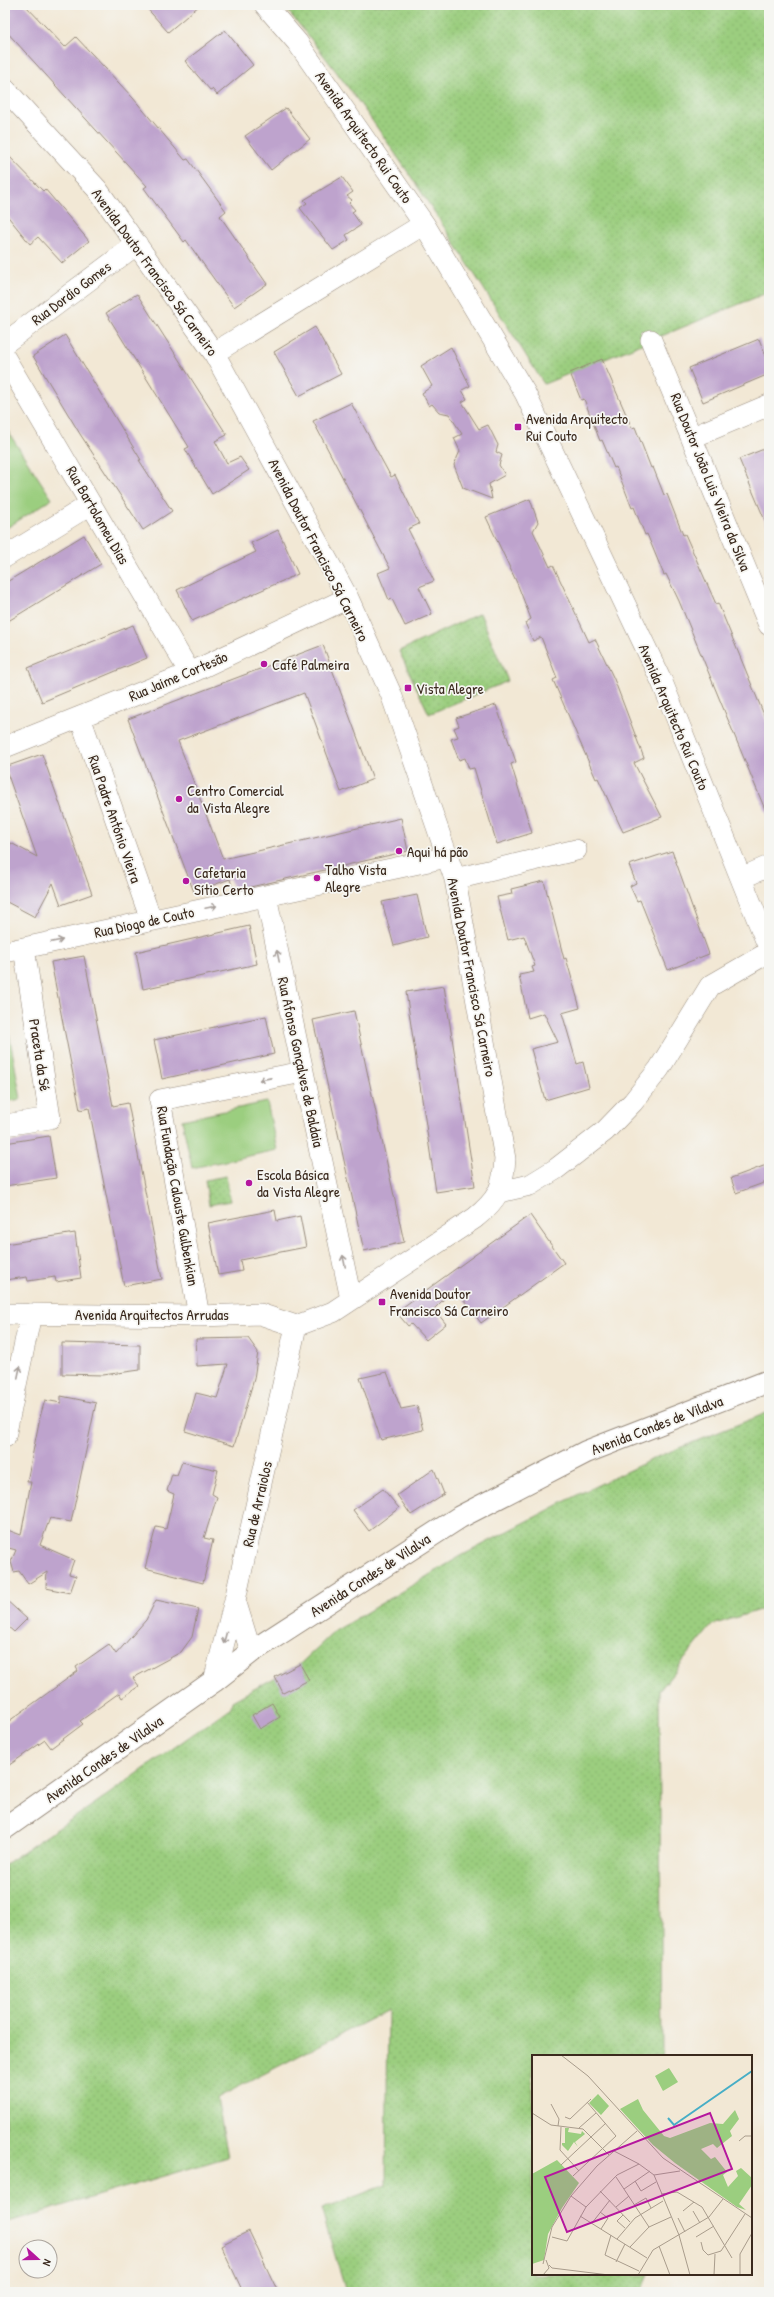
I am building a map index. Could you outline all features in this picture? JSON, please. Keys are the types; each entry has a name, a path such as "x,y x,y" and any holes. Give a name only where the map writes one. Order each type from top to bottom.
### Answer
{"main road":[{"name":"Avenida Condes de Vilalva","path":"5,1828 214,1681 251,1652 460,1517 586,1452 769,1381"}],"street":[{"name":"Avenida Arquitecto Rui Couto","path":"265,5 297,42 424,224 525,393 662,682 769,948"},
{"name":"Avenida Doutor Francisco Sá Carneiro","path":"5,89 97,189 214,353 348,598 390,694 455,879 505,1159 500,1192 491,1205 475,1218 322,1317 296,1326"},
{"path":"214,353 424,224"},
{"name":"Rua Dordio Gomes","path":"5,343 137,244"},
{"name":"Rua Doutor João Luis Vieira da Silva","path":"651,340 769,625"},
{"name":"Rua Bartolomeu Dias","path":"5,358 190,672"},
{"path":"692,437 769,405"},
{"path":"5,557 91,504"},
{"name":"Rua Jaime Cortesão","path":"5,747 190,672 348,598"},
{"name":"Rua Padre António Vieira","path":"80,717 151,920"},
{"path":"455,879 576,850"},
{"name":"Rua Diogo de Couto","path":"14,950 447,857"},
{"path":"741,878 769,866"},
{"name":"Rua Afonso Gonçalves de Baldaia","path":"266,896 351,1299"},
{"name":"Praceta da Sé","path":"5,1125 50,1118 14,950"},
{"path":"500,1192 530,1185 556,1169 605,1131 633,1102 659,1069 710,986 769,952"},
{"name":"Rua Fundação Calouste Gulbenkian","path":"199,1316 160,1100 303,1072"},
{"name":"Avenida Arquitectos Arrudas","path":"5,1314 199,1316 260,1314 296,1326"},
{"path":"5,1438 31,1314"},
{"name":"Rua de Arraiolos","path":"214,1681 235,1600 296,1326"},
{"path":"235,1600 251,1652"}],"green space":[{"path":"283,5 769,5 769,292 544,384 420,190 387,142 354,95"},
{"path":"5,427 52,499 5,529"},
{"path":"480,613 508,681 429,714 399,651"},
{"path":"5,1011 21,1099 5,1102"},
{"path":"267,1102 277,1150 192,1168 182,1120"},
{"path":"226,1176 230,1201 209,1205 205,1180"},
{"path":"769,1412 769,1607 712,1625 659,1691 662,2055 532,2055 532,2275 649,2275 641,2292 346,2292 321,2209 386,2185 388,2010 217,2098 228,2157 5,2223 5,1864 106,1796 231,1707 232,1701 300,1664 335,1631 461,1556 579,1494 659,1456"}],"building":[{"path":"5,5 25,5 65,47 76,37 133,98 185,160 188,159 226,211 220,216 267,284 234,307 186,240 184,242 144,188 147,186 5,30"},
{"path":"144,5 200,5 168,32"},
{"path":"225,30 253,65 217,95 212,89 210,90 185,61"},
{"path":"286,108 310,139 271,170 245,136"},
{"path":"5,152 43,191 45,189 89,241 62,263 38,237 30,244 5,213"},
{"path":"342,177 353,192 347,196 352,200 349,203 355,210 352,212 361,225 346,235 349,240 333,250 300,208 307,203 304,200"},
{"path":"137,294 227,435 215,441 227,463 240,457 249,470 212,494 185,449 189,447 106,313"},
{"path":"315,327 341,374 299,396 274,352"},
{"path":"65,335 141,460 139,460 172,511 143,530 80,434 33,356"},
{"path":"759,339 769,364 769,374 703,402 689,368"},
{"path":"451,347 470,386 462,390 467,399 462,402 479,429 488,425 498,445 496,452 502,455 499,465 505,475 489,484 492,499 463,488 454,465 460,451 454,438 462,434 449,414 439,412 432,404 429,406 422,393 432,386 421,366"},
{"path":"602,359 632,428 635,427 651,468 653,467 664,495 667,494 683,535 685,534 716,604 718,603 769,727 769,819 679,601 666,574 664,575 647,534 645,535 634,507 632,508 616,467 614,468 602,440 600,441 584,399 581,400 570,373"},
{"path":"351,403 391,477 395,475 419,524 408,529 434,581 419,587 432,614 405,626 392,599 389,600 378,573 390,568 313,421"},
{"path":"769,447 769,530 739,459"},
{"path":"530,499 538,522 533,531 550,567 553,565 589,642 595,639 614,679 644,758 634,763 662,817 623,832 598,778 596,779 553,680 557,678 541,637 533,641 525,623 531,619 517,583 486,517"},
{"path":"278,530 298,574 192,621 177,590 256,552 251,543"},
{"path":"84,535 101,564 5,623 5,583"},
{"path":"133,625 147,658 42,702 28,668"},
{"path":"323,645 373,779 341,792 304,693 178,741 223,859 401,818 408,851 233,891 230,879 194,892 128,719"},
{"path":"496,705 516,762 511,764 532,833 497,844 474,768 469,769 465,758 459,760 451,739 458,737 454,728 459,726 456,718"},
{"path":"42,754 92,894 61,905 53,883 35,917 5,901 5,848 9,847 11,843 37,857 5,767"},
{"path":"672,851 709,954 668,970 640,900 637,901 630,886 636,883 629,865"},
{"path":"544,881 564,959 566,958 580,1008 562,1013 577,1064 583,1062 589,1087 545,1100 531,1049 558,1042 544,1013 528,1018 519,975 534,972 532,967 535,966 524,936 508,940 497,897 512,894 511,889"},
{"path":"417,895 427,937 394,946 382,902"},
{"path":"249,926 257,964 143,989 136,952"},
{"path":"84,956 113,1106 128,1103 162,1279 124,1286 89,1108 80,1110 51,962"},
{"path":"444,986 475,1186 436,1192 406,992"},
{"path":"354,1011 404,1242 364,1251 313,1020"},
{"path":"266,1016 274,1054 162,1079 154,1040"},
{"path":"49,1136 56,1178 5,1186 5,1143"},
{"path":"769,1164 769,1181 736,1193 731,1178"},
{"path":"275,1210 277,1221 300,1216 306,1247 240,1260 242,1271 218,1275 208,1223"},
{"path":"530,1215 564,1263 481,1323 455,1288 434,1309 446,1324 426,1340 411,1324 408,1326 396,1312"},
{"path":"75,1233 81,1278 56,1282 55,1277 28,1281 27,1277 5,1280 5,1244"},
{"path":"248,1338 258,1352 254,1379 234,1446 185,1431 196,1393 217,1398 228,1364 197,1366 196,1339"},
{"path":"62,1343 140,1345 140,1370 103,1375 62,1374"},
{"path":"387,1372 401,1409 417,1406 423,1430 381,1440 360,1378"},
{"path":"61,1396 96,1403 71,1522 50,1518 40,1545 74,1560 69,1574 76,1576 70,1593 46,1588 47,1572 28,1584 19,1571 14,1572 11,1562 16,1550 5,1547 5,1529 21,1535 31,1482 27,1482 40,1417 45,1400 61,1403"},
{"path":"182,1462 218,1470 212,1494 217,1497 204,1538 213,1540 203,1583 145,1568 156,1527 166,1529 174,1494 167,1491 172,1474 177,1475"},
{"path":"434,1469 444,1494 411,1515 397,1495"},
{"path":"383,1489 399,1508 369,1531 353,1510"},
{"path":"5,1599 27,1619 14,1632 5,1624"},
{"path":"156,1600 198,1609 192,1637 181,1652 133,1678 139,1686 122,1698 119,1693 80,1721 83,1724 51,1748 45,1740 5,1768 5,1724 78,1671 76,1667 109,1644 116,1654 146,1620"},
{"path":"300,1664 309,1680 283,1693 275,1677"},
{"path":"272,1703 280,1717 260,1729 252,1715"},
{"path":"249,2231 278,2292 243,2292 221,2245"}],"place":[{"name":"Avenida Arquitecto Rui Couto","path":"518,427"},
{"name":"Café Palmeira","path":"264,664"},
{"name":"Vista Alegre","path":"408,688"},
{"name":"Centro Comercial da Vista Alegre","path":"179,799"},
{"name":"Aqui há pão","path":"399,851"},
{"name":"Talho Vista Alegre","path":"317,878"},
{"name":"Cafetaria Sítio Certo","path":"186,881"},
{"name":"Escola Básica da Vista Alegre","path":"249,1183"},
{"name":"Avenida Doutor Francisco Sá Carneiro","path":"382,1302"}]}
